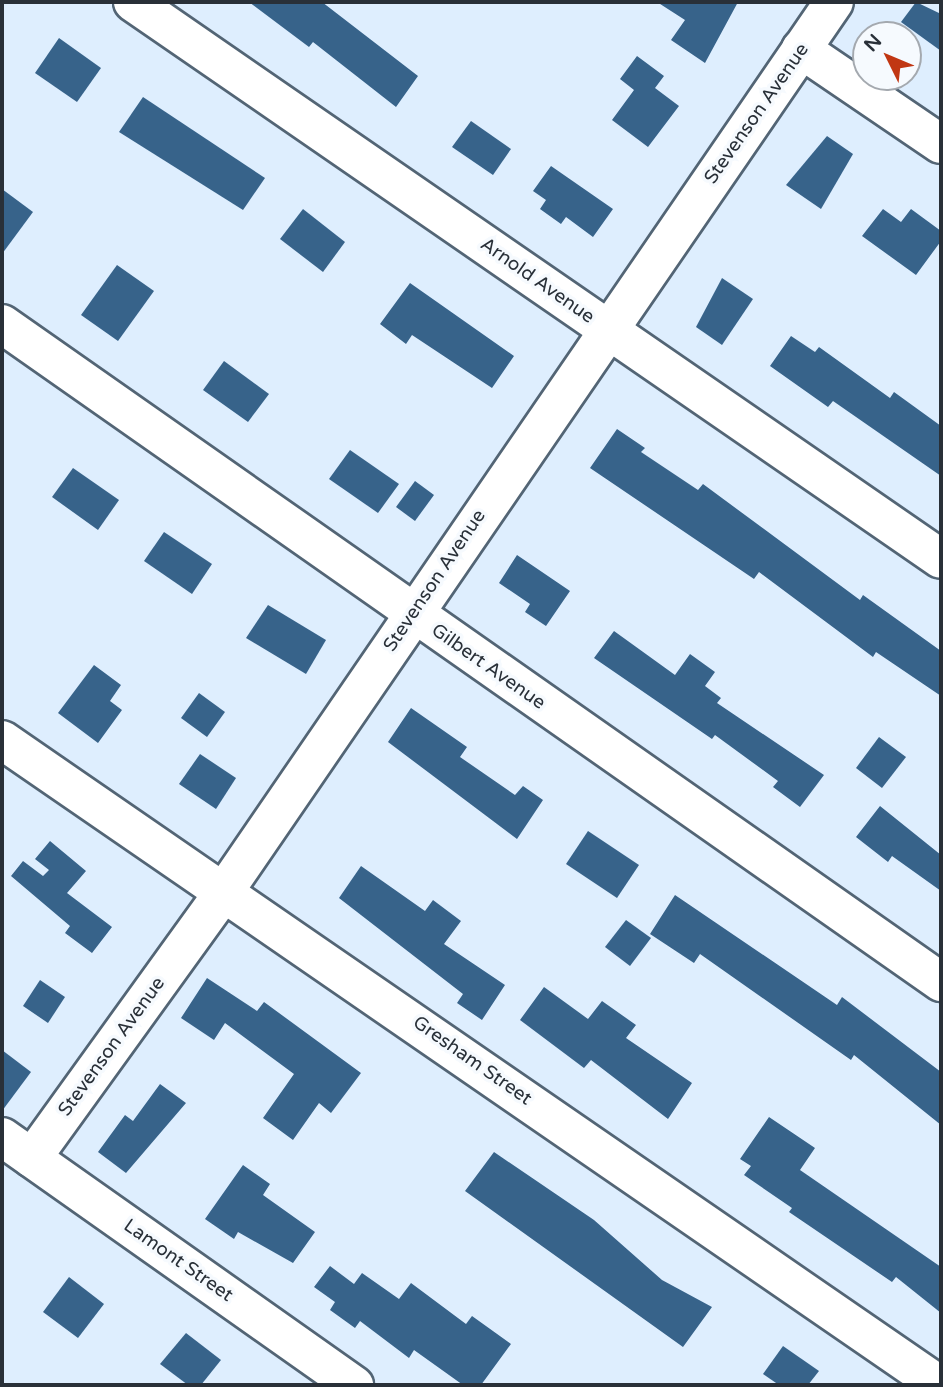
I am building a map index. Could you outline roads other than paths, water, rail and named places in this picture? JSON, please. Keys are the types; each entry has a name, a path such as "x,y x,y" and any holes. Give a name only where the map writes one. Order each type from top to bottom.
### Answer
{"street":[{"name":"Arnold Avenue","path":"133,2 941,559"},
{"name":"Stevenson Avenue","path":"17,1147 223,893 834,2"},
{"path":"802,49 941,144"},
{"name":"Gilbert Avenue","path":"2,324 412,614 941,982"},
{"name":"Gresham Street","path":"2,740 939,1385"},
{"name":"Lamont Street","path":"17,1147 354,1385"}]}
